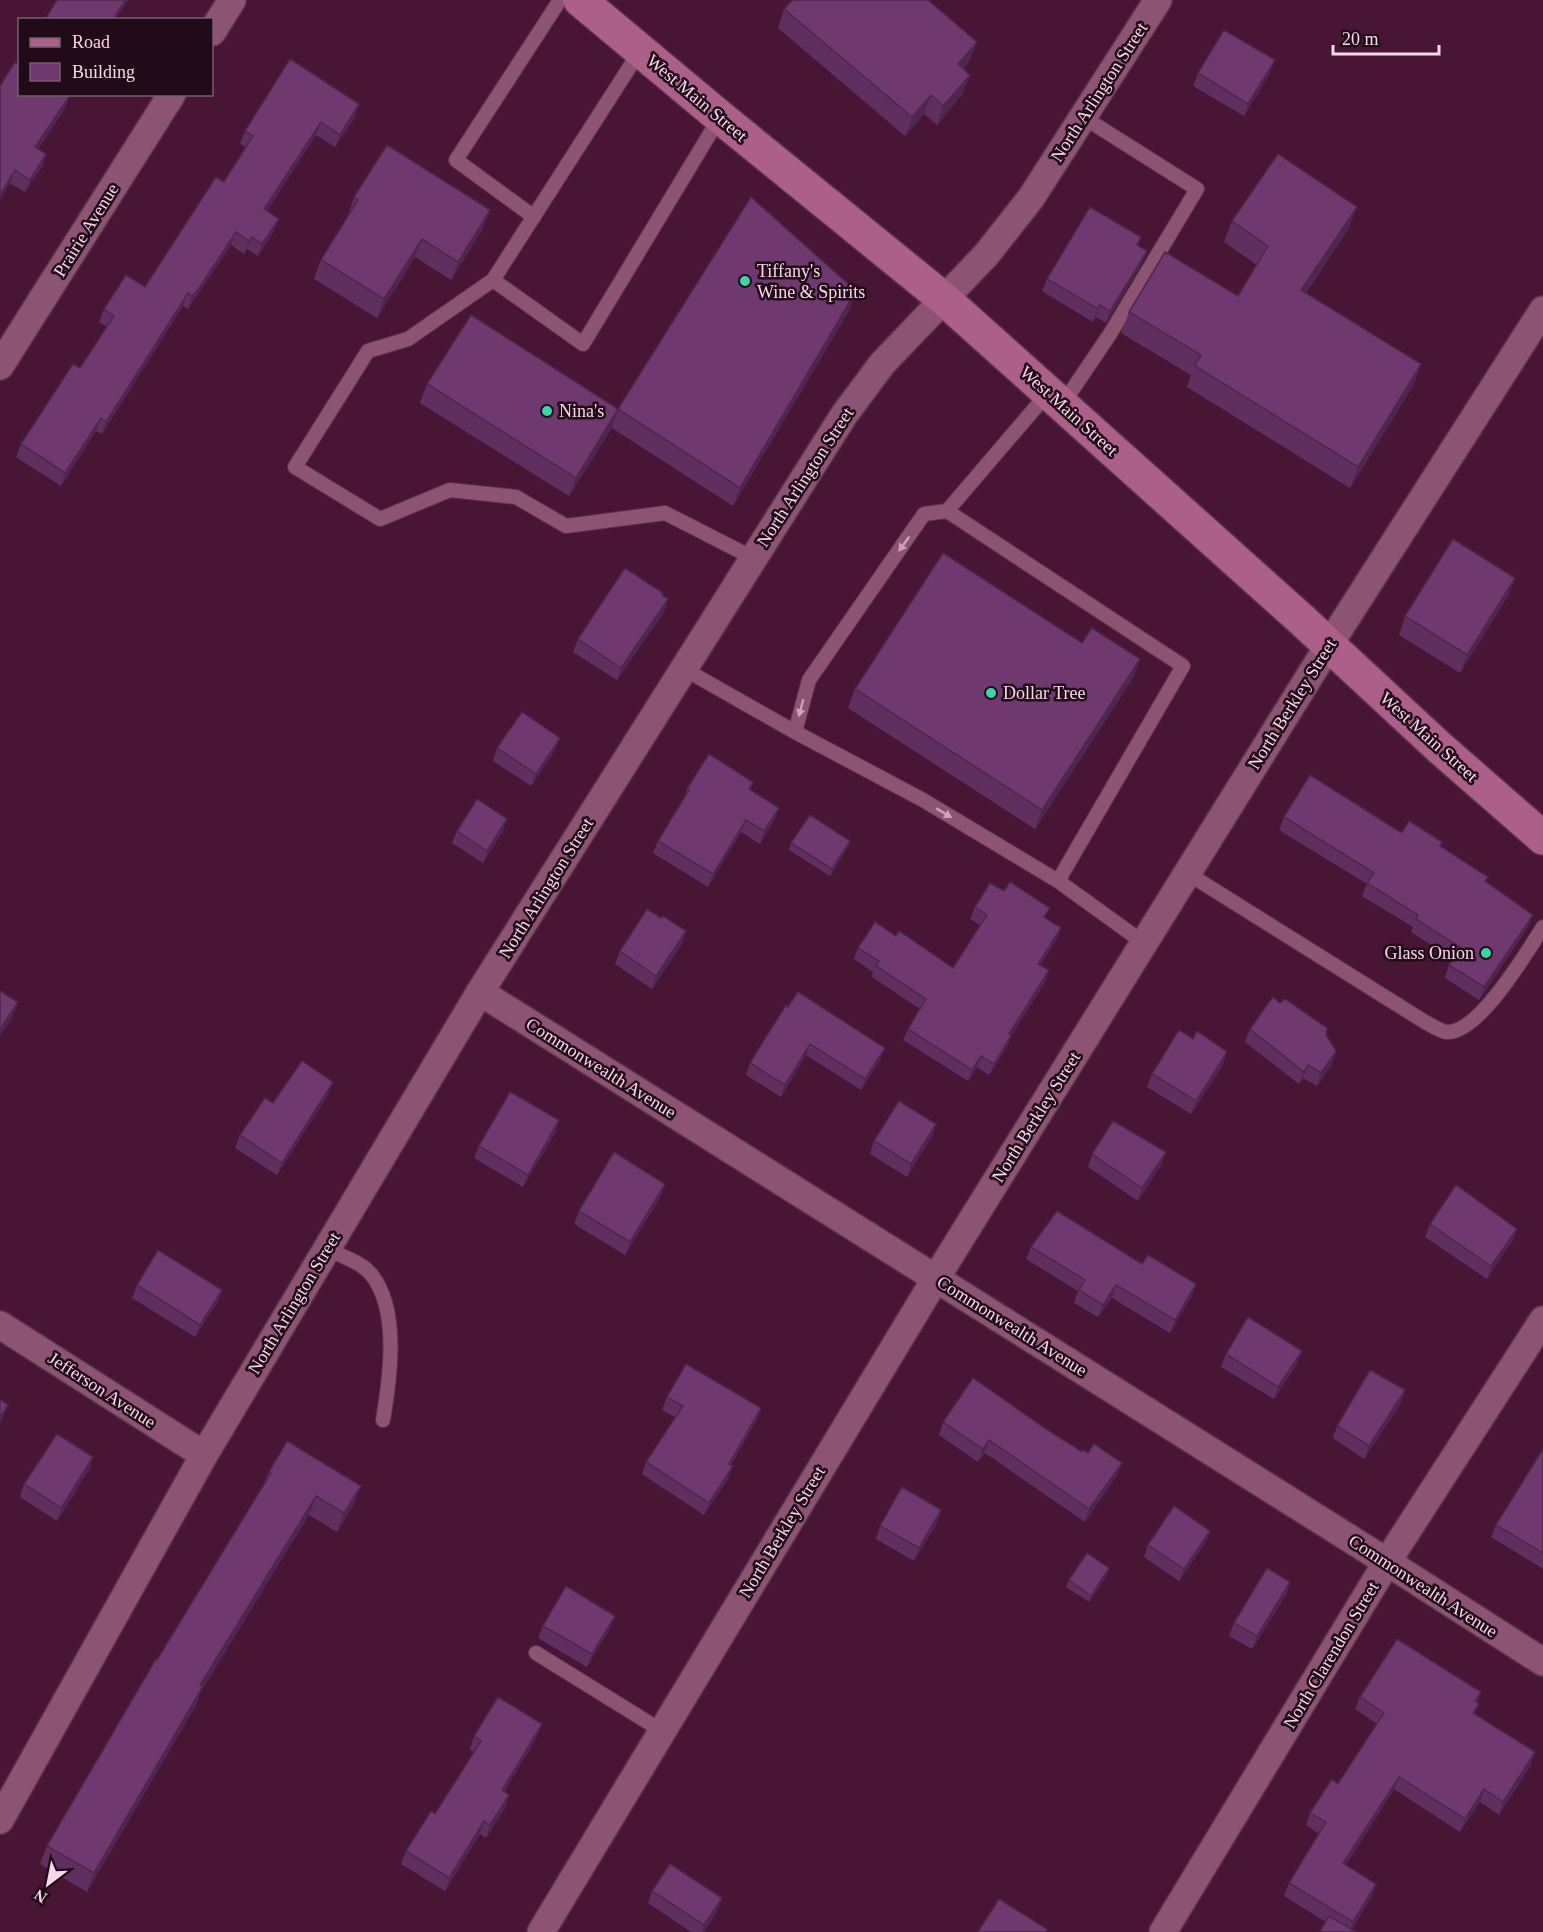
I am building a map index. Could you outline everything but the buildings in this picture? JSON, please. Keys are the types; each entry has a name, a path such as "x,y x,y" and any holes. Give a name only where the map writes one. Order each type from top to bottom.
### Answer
{"main road":[{"name":"West Main Street","path":"580,0 945,300 1329,645 1440,748 1543,838"}],"street":[{"path":"213,30 232,0"},
{"name":"North Arlington Street","path":"0,1820 204,1455 480,992 753,558 844,415 882,364 986,255 1031,198 1158,0"},
{"name":"Prairie Avenue","path":"0,366 171,96"},
{"name":"North Berkley Street","path":"541,1932 936,1278 1329,645 1543,310"},
{"name":"Commonwealth Avenue","path":"480,992 1543,1662"},
{"name":"North Clarendon Street","path":"1162,1932 1387,1562 1543,1320"},
{"name":"Jefferson Avenue","path":"0,1325 204,1455"}],"lane":[{"path":"534,217 456,160 560,0"},
{"path":"640,51 493,280 408,339 368,351 295,467 380,519 450,490 494,494 516,497 566,526 665,513 753,558"},
{"path":"493,280 584,344 720,117"},
{"path":"795,732 809,680 924,514 946,511 1055,399 1110,334 1197,189 1083,117"},
{"path":"946,511 1183,666 1058,881"},
{"path":"684,669 922,800 1058,881 1144,943"},
{"path":"1187,873 1425,1022 1446,1032 1466,1028 1498,994 1543,927"},
{"path":"327,1249 364,1267 377,1284 387,1306 390,1336 389,1373 383,1420"},
{"path":"536,1653 662,1731"}],"place":[{"name":"Tiffany's Wine & Spirits","path":"745,281"},
{"name":"Nina's","path":"547,411"},
{"name":"Dollar Tree","path":"991,693"},
{"name":"Glass Onion","path":"1486,953"}]}
